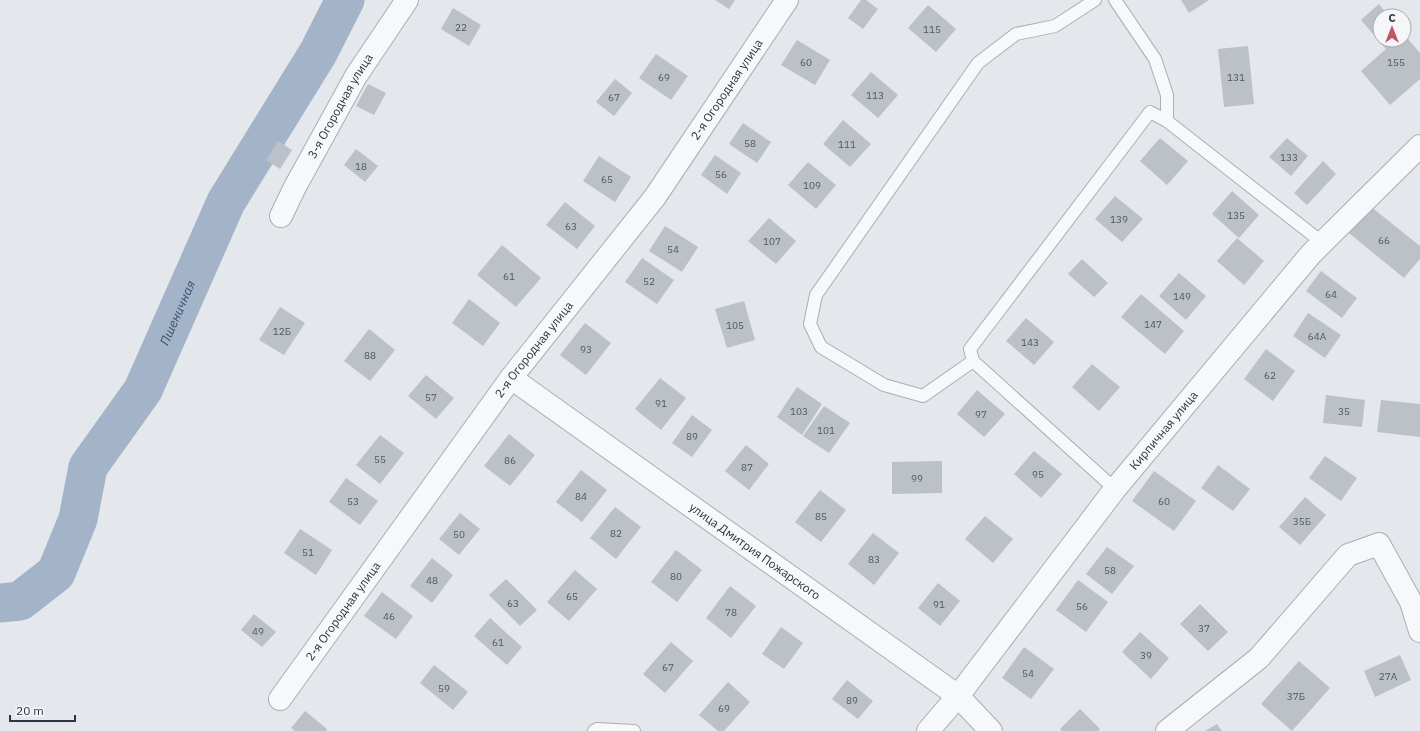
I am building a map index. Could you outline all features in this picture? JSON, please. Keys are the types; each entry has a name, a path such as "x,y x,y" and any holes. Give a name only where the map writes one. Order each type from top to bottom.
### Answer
{"street":[{"name":"3-я Огородная улица","path":"281,216 295,186 356,76 407,0"},
{"name":"2-я Огородная улица","path":"280,699 511,378 655,197 787,0"},
{"name":"Кирпичная улица","path":"928,731 958,696 1115,489 1311,254 1420,146"},
{"name":"улица Дмитрия Пожарского","path":"511,378 958,696 991,731"},
{"path":"1167,731 1259,658 1348,555 1379,544 1411,602 1420,631"}],"lane":[{"path":"973,361 923,396 884,385 821,347 810,324 816,295 978,63 1016,34 1055,26 1095,0"},
{"path":"1114,0 1154,59 1167,96 1167,121"},
{"path":"1115,489 973,361 970,349 1150,112 1167,121 1323,243"},
{"path":"594,731 597,729 634,731"}],"building":[{"path":"715,0 735,0 729,9"},
{"path":"861,0 866,0 878,9 863,29 848,18"},
{"path":"1181,0 1209,0 1189,13"},
{"path":"1379,4 1382,8 1374,8"},
{"path":"928,5 956,29 936,52 908,28"},
{"path":"453,8 481,25 469,46 441,29"},
{"path":"1372,10 1372,33 1361,20"},
{"path":"797,40 830,60 815,85 781,65"},
{"path":"1412,44 1420,53 1420,79 1390,105 1361,71 1386,49 1385,48 1412,48"},
{"path":"1248,46 1254,104 1224,107 1218,49"},
{"path":"656,54 688,76 671,100 639,78"},
{"path":"871,72 898,95 878,118 851,95"},
{"path":"615,79 632,93 614,116 596,102"},
{"path":"368,84 386,93 374,115 356,106"},
{"path":"843,120 871,144 850,167 823,144"},
{"path":"743,123 771,142 757,163 729,144"},
{"path":"1160,138 1188,161 1167,185 1140,161"},
{"path":"1287,138 1308,156 1291,176 1269,157"},
{"path":"278,141 292,150 280,169 266,160"},
{"path":"356,149 378,166 365,182 344,165"},
{"path":"715,155 741,173 727,194 701,175"},
{"path":"599,156 631,177 615,202 583,181"},
{"path":"1323,161 1336,174 1307,205 1294,193"},
{"path":"808,162 836,185 816,209 788,185"},
{"path":"1232,191 1259,215 1239,238 1212,214"},
{"path":"1115,196 1143,219 1122,242 1095,219"},
{"path":"565,202 595,226 577,249 546,225"},
{"path":"1370,206 1420,246 1420,259 1404,278 1349,233"},
{"path":"769,218 796,241 776,264 748,241"},
{"path":"665,226 698,247 682,272 649,251"},
{"path":"1237,238 1264,261 1244,285 1217,261"},
{"path":"502,245 541,278 516,307 477,275"},
{"path":"642,258 674,280 657,304 625,282"},
{"path":"1082,259 1108,283 1094,297 1068,274"},
{"path":"1321,271 1357,298 1342,318 1306,291"},
{"path":"1179,273 1206,296 1186,320 1159,296"},
{"path":"1141,294 1184,331 1165,354 1121,317"},
{"path":"469,299 500,323 483,346 452,323"},
{"path":"744,301 755,340 727,348 715,309"},
{"path":"280,307 305,323 284,355 259,340"},
{"path":"1308,313 1341,335 1325,358 1293,336"},
{"path":"1026,318 1054,342 1034,365 1006,341"},
{"path":"585,323 611,343 586,375 560,355"},
{"path":"369,329 395,350 370,381 344,361"},
{"path":"1266,349 1295,371 1273,401 1244,379"},
{"path":"1092,364 1120,387 1099,411 1072,387"},
{"path":"426,375 454,398 436,419 408,396"},
{"path":"660,378 686,398 661,430 635,409"},
{"path":"797,387 822,404 802,435 777,417"},
{"path":"977,390 1005,414 984,437 957,414"},
{"path":"1326,395 1365,400 1362,427 1323,423"},
{"path":"1381,400 1420,404 1420,437 1377,432"},
{"path":"824,406 850,423 829,453 803,436"},
{"path":"692,415 712,430 692,457 672,443"},
{"path":"509,434 535,455 510,486 484,466"},
{"path":"380,435 404,453 380,484 356,465"},
{"path":"746,445 769,464 749,490 725,471"},
{"path":"1034,451 1062,474 1041,498 1014,474"},
{"path":"1325,456 1357,478 1341,501 1309,478"},
{"path":"942,461 942,493 892,494 892,462"},
{"path":"1218,465 1250,489 1233,511 1201,488"},
{"path":"581,470 607,490 582,522 556,502"},
{"path":"1154,471 1196,501 1174,531 1132,501"},
{"path":"346,478 378,501 360,525 329,502"},
{"path":"820,490 846,510 821,542 795,522"},
{"path":"1305,497 1326,515 1300,545 1279,527"},
{"path":"615,507 641,527 616,559 590,538"},
{"path":"460,513 480,529 459,555 439,539"},
{"path":"985,516 1013,539 993,563 965,539"},
{"path":"300,529 332,550 316,575 284,553"},
{"path":"873,533 899,553 874,585 848,564"},
{"path":"1107,547 1134,566 1112,594 1086,574"},
{"path":"676,550 702,570 677,602 651,582"},
{"path":"432,558 453,575 432,603 410,586"},
{"path":"575,570 597,589 569,621 547,602"},
{"path":"506,579 537,610 520,626 489,595"},
{"path":"1078,580 1108,602 1086,632 1056,610"},
{"path":"938,583 960,601 940,626 918,608"},
{"path":"730,586 756,606 731,638 706,618"},
{"path":"382,592 413,616 396,639 364,616"},
{"path":"1200,604 1228,632 1208,651 1180,624"},
{"path":"254,614 276,632 262,647 241,630"},
{"path":"490,618 522,647 507,665 474,636"},
{"path":"781,627 803,643 784,669 762,654"},
{"path":"1140,632 1169,658 1151,679 1122,652"},
{"path":"671,642 693,661 665,693 643,674"},
{"path":"1024,647 1054,669 1031,699 1002,678"},
{"path":"1400,655 1411,680 1375,697 1364,671"},
{"path":"1299,661 1330,688 1292,731 1261,704"},
{"path":"434,665 468,692 453,710 420,683"},
{"path":"847,680 873,701 858,719 832,699"},
{"path":"728,682 750,702 724,731 718,731 699,715"},
{"path":"1080,709 1100,729 1098,731 1062,731 1060,729"},
{"path":"305,711 327,729 326,731 295,731 291,728"},
{"path":"1217,724 1222,731 1205,731"}],"waterway":[{"name":"Пшеничная","path":"0,603 20,601 56,573 78,519 88,467 143,390 226,202 318,53 345,0"}]}
